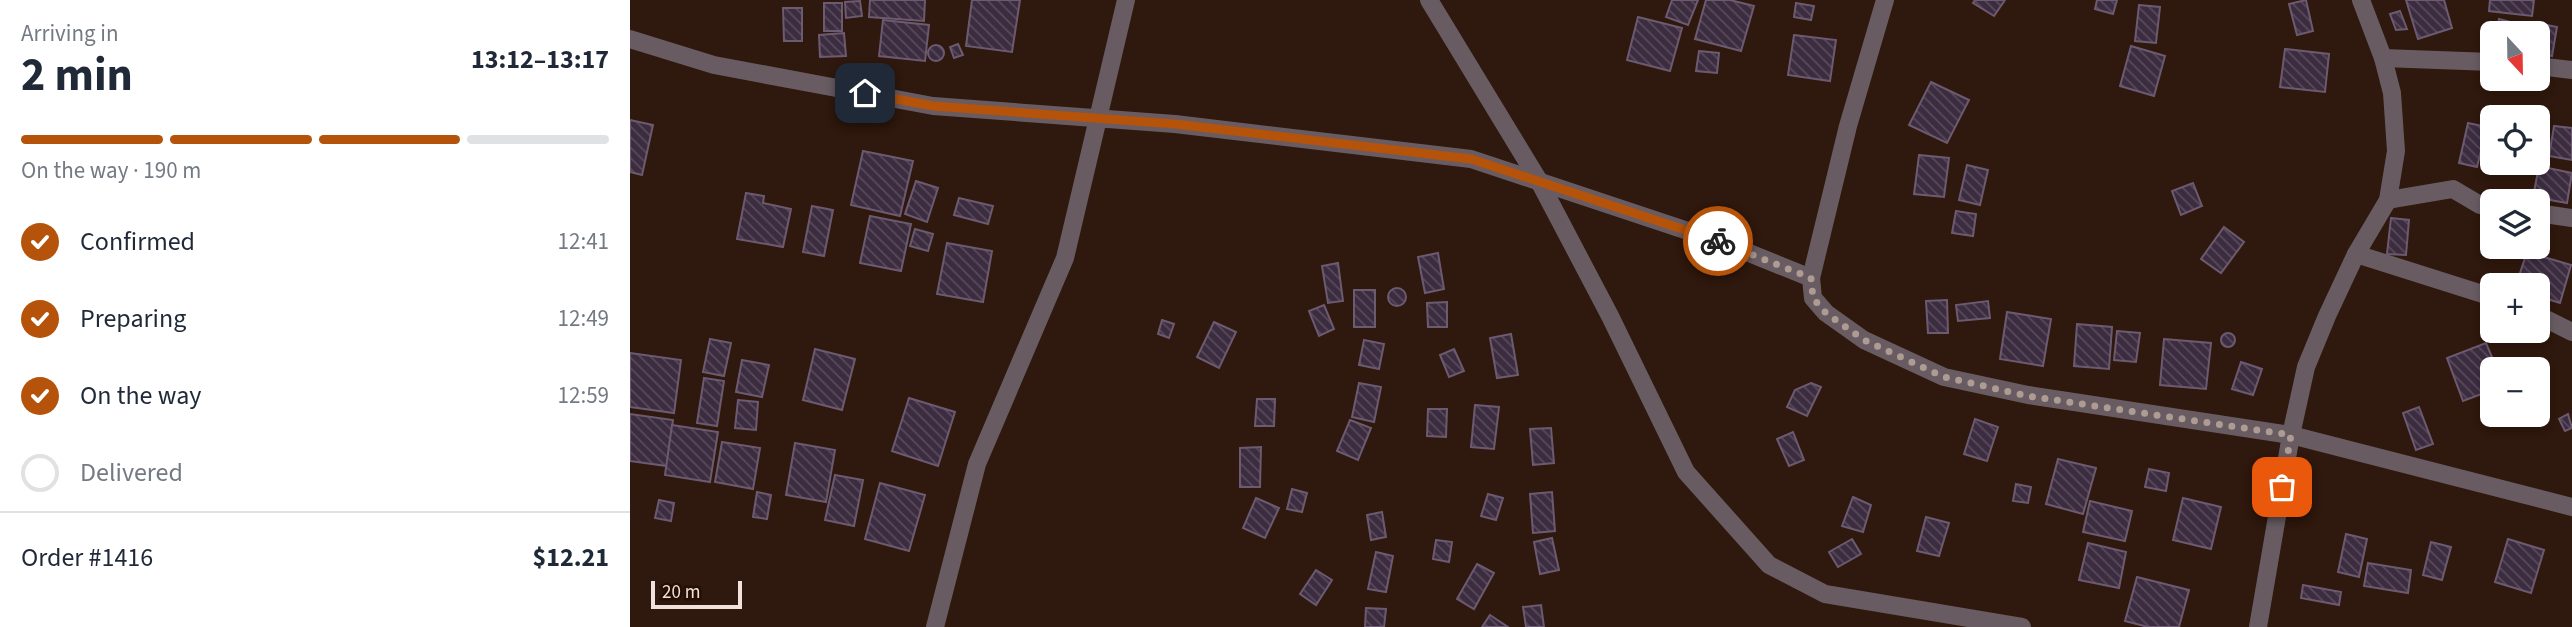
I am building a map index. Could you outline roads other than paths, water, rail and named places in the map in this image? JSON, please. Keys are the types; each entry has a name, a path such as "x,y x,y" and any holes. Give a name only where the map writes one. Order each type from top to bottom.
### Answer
{"street":[{"path":"935,627 977,464 1065,258 1126,0"},
{"path":"1429,0 1539,181 1610,316 1686,472 1769,565 1825,594 2022,627"},
{"path":"1885,0 1848,126 1811,278 1813,298 1826,313 1864,340 1944,377 2028,396 2291,435 2572,507"},
{"path":"2258,627 2291,435 2306,367 2356,254 2388,200 2396,151 2392,93 2383,58 2361,0"},
{"path":"630,39 714,65 933,106 1175,124 1471,159 1727,244 1811,278"},
{"path":"2383,58 2480,62"},
{"path":"2550,67 2572,70"},
{"path":"2388,200 2453,190 2480,205"},
{"path":"2550,215 2572,218"},
{"path":"2356,254 2480,293"},
{"path":"2550,321 2572,332"}]}
